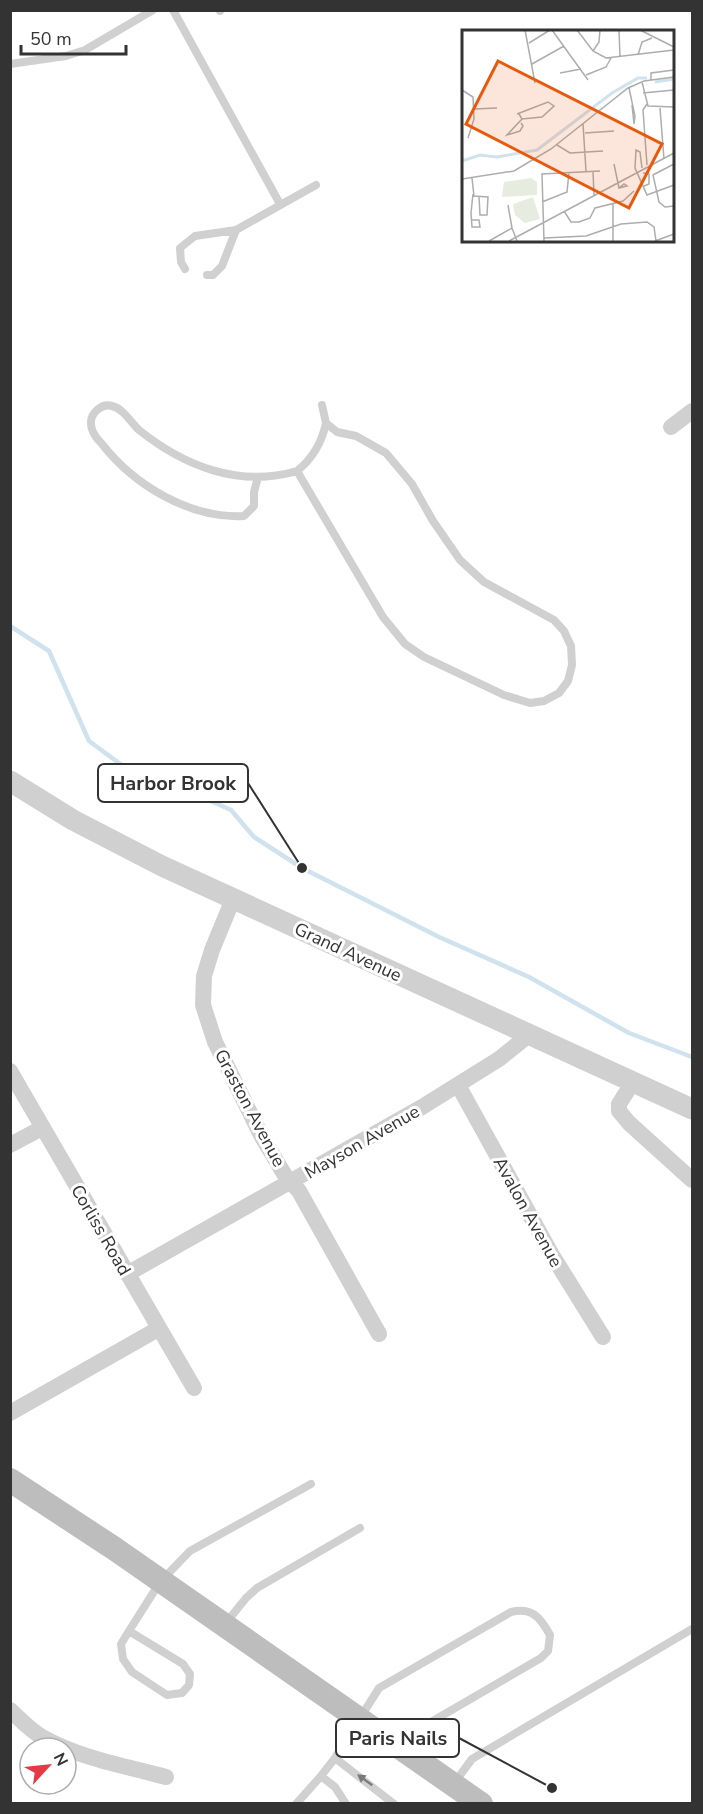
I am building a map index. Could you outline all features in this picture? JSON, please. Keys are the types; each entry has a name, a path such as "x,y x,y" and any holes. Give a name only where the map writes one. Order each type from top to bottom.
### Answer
{"main road":[{"path":"10,1480 115,1549 481,1803"}],"street":[{"path":"671,427 693,411"},
{"name":"Grand Avenue","path":"10,781 73,820 162,866 693,1109"},
{"name":"Graston Avenue","path":"232,899 204,976 204,1005 215,1042 262,1137 291,1183 299,1191 379,1334"},
{"name":"Mayson Avenue","path":"127,1274 291,1183 458,1084 498,1059 529,1035"},
{"name":"Corliss Road","path":"10,1071 194,1388"},
{"path":"633,1082 619,1104 618,1111 693,1180"},
{"name":"Avalon Avenue","path":"458,1084 552,1255 603,1337"},
{"path":"10,1145 42,1128"},
{"path":"10,1413 158,1329"},
{"path":"10,1710 42,1737 108,1762 166,1777"}],"lane":[{"path":"10,64 66,56 85,50 153,10"},
{"path":"173,10 280,204"},
{"path":"185,269 181,262 180,248 195,236 236,230 316,184"},
{"path":"207,275 213,275 222,266 236,230"},
{"path":"258,477 254,492 254,506 244,516 226,517 182,505 143,484 112,457 96,437 91,424 94,414 100,407 112,406 137,429 184,460 211,471 258,477 297,471 308,463 320,443 326,423 322,405"},
{"path":"297,471 383,617 405,644 424,657 504,695 530,703 544,701 559,693 568,681 572,665 571,646 564,631 554,620 484,582 460,560 433,521 412,484 386,453 356,436 337,432 326,423"},
{"path":"129,1631 183,1664 190,1674 189,1684 182,1693 167,1695 132,1672 123,1659 121,1644 129,1631 160,1582 190,1551 311,1484"},
{"path":"224,1626 257,1588 360,1528"},
{"path":"296,1803 335,1758 375,1693 388,1683 511,1612 528,1611 537,1616 550,1635 548,1651 541,1658 431,1722 405,1750"},
{"path":"454,1784 472,1760 693,1629"},
{"path":"335,1758 394,1803"},
{"path":"321,1776 335,1788 346,1803"}],"waterway":[{"path":"10,626 49,651 89,741 161,794 204,798 231,810 254,837 302,868 439,937 529,977 629,1033 692,1057"}],"place":[{"name":"Harbor Brook","path":"302,868"},
{"name":"Paris Nails","path":"552,1788"}]}
